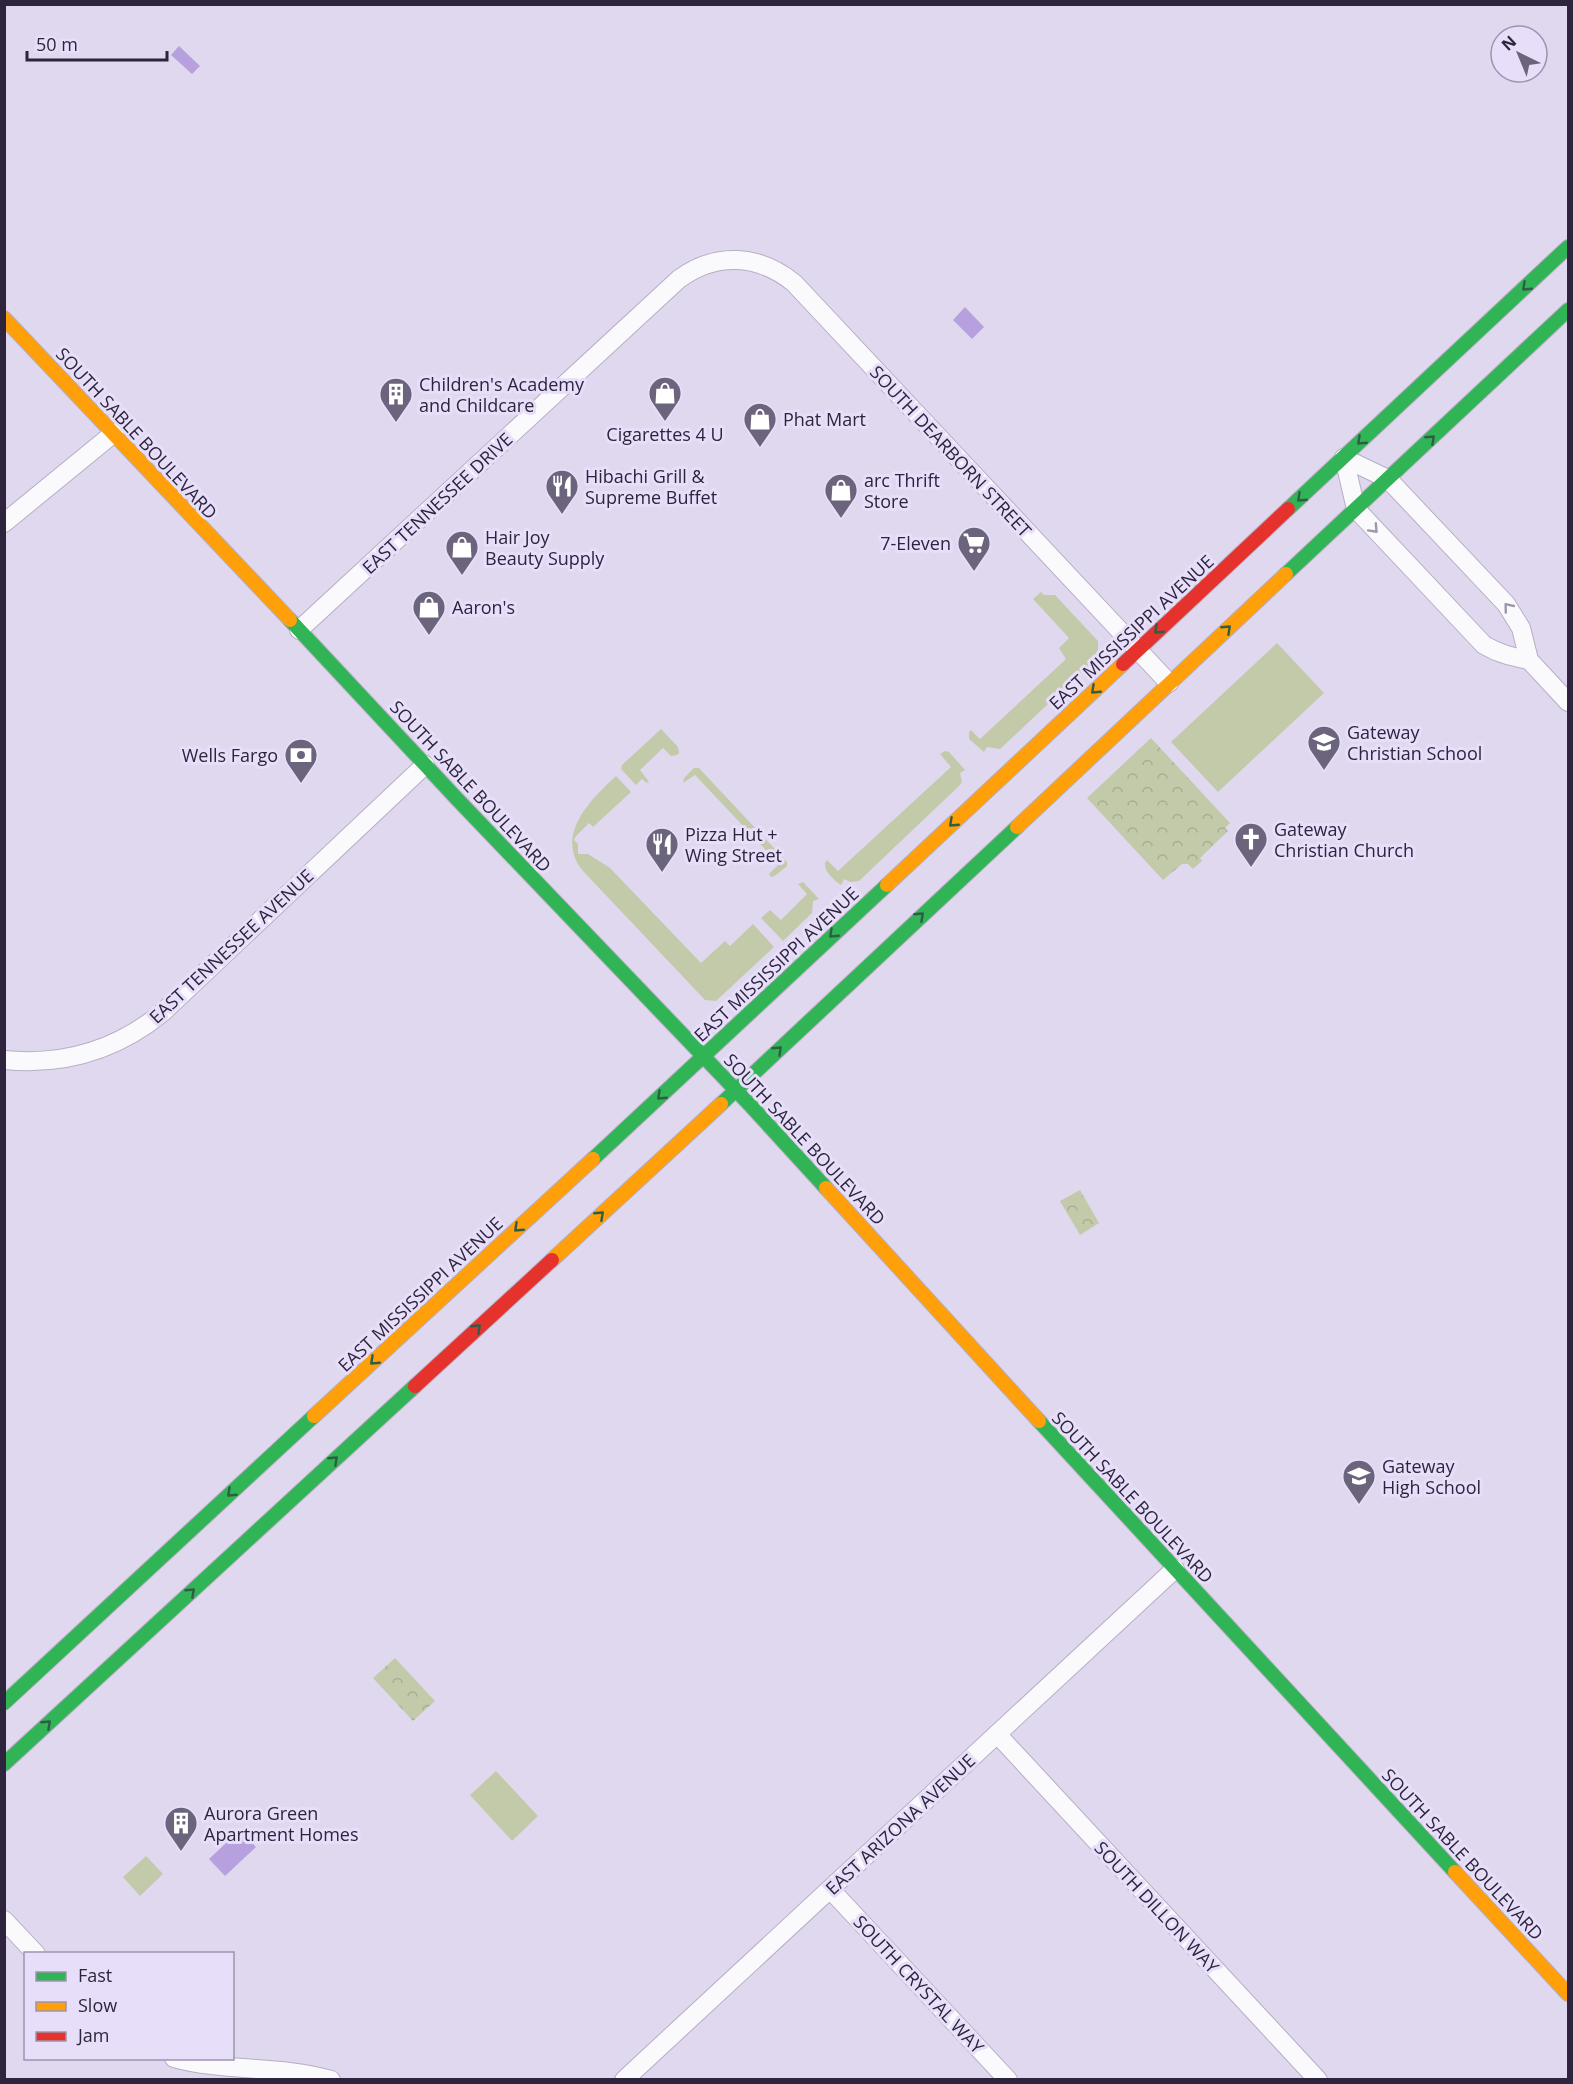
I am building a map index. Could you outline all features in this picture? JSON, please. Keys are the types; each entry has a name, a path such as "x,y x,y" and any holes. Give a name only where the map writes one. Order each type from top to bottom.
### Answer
{"main road":[{"name":"EAST MISSISSIPPI AVENUE","path":"4,1703 704,1056 1569,247"},
{"path":"4,1764 735,1090 1569,310"},
{"name":"SOUTH SABLE BOULEVARD","path":"4,318 425,765 704,1056 1569,1994"}],"street":[{"name":"SOUTH DEARBORN STREET","path":"712,262 748,261 776,270 794,283 1169,683"},
{"name":"EAST TENNESSEE DRIVE","path":"300,630 666,290 690,271 712,262"},
{"path":"4,523 114,434"},
{"path":"1344,458 1388,479 1506,604 1521,628 1529,660 1569,702"},
{"path":"1344,458 1356,509 1484,645 1501,654 1529,660"},
{"name":"EAST TENNESSEE AVENUE","path":"4,1060 23,1062 56,1060 89,1053 120,1041 144,1028 425,765"},
{"name":"EAST ARIZONA AVENUE","path":"624,2079 1175,1569"},
{"name":"SOUTH DILLON WAY","path":"997,1734 1318,2079"},
{"name":"SOUTH CRYSTAL WAY","path":"830,1889 1008,2079"},
{"path":"4,1920 35,1952"},
{"path":"184,2060 204,2064 304,2073 331,2079"}],"green space":[{"path":"1041,592 1044,595 1055,595 1098,641 1098,653 1095,660 1000,749 987,747 984,752 969,739 969,732 971,730 980,739 1066,659 1059,648 1069,638 1033,599"},
{"path":"1277,643 1324,693 1218,792 1171,742"},
{"path":"661,729 678,747 679,753 671,756 663,748 640,770 649,782 642,779 636,785 621,769 622,765"},
{"path":"1151,738 1230,823 1225,828 1228,831 1200,858 1202,861 1193,869 1188,864 1182,864 1163,880 1087,798"},
{"path":"945,751 949,752 965,770 960,773 962,782 959,786 859,881 850,882 844,879 841,885 835,881 826,870 827,860 838,871 951,767 940,754"},
{"path":"694,768 699,768 787,862 787,866 771,877 769,874 779,864 695,775 683,783 684,778"},
{"path":"616,776 631,792 593,827 589,823 576,836 574,840 578,844 578,854 588,854 610,868 701,963 725,941 730,946 753,924 774,947 716,1001 705,1000 583,871 575,858 572,845 579,819 586,807"},
{"path":"803,882 819,899 813,901 812,913 783,941 761,918 770,910 781,920 807,894 798,884"},
{"path":"1080,1190 1099,1223 1080,1235 1060,1201"},
{"path":"395,1658 435,1701 413,1721 373,1678"},
{"path":"496,1771 538,1816 512,1841 470,1795"},
{"path":"146,1856 163,1874 140,1896 123,1877"}],"shaded area":[{"path":"179,46 200,66 192,74 171,55"},
{"path":"965,307 984,327 972,339 953,320"},
{"path":"240,1830 256,1847 225,1876 209,1859"}],"traffic: fast":[{"path":"1288,509 1568,247"},
{"path":"1286,574 1568,310"},
{"path":"290,620 826,1188"},
{"path":"721,1104 1017,827"},
{"path":"593,1159 887,885"},
{"path":"4,1764 415,1386"},
{"path":"4,1703 314,1416"},
{"path":"1039,1421 1455,1872"}],"traffic: slow":[{"path":"4,318 290,620"},
{"path":"1017,827 1286,574"},
{"path":"887,885 1123,664"},
{"path":"552,1260 721,1104"},
{"path":"314,1416 593,1159"},
{"path":"826,1188 1039,1421"},
{"path":"1455,1872 1568,1994"}],"traffic: jam":[{"path":"1123,664 1288,509"},
{"path":"415,1386 552,1260"}],"place":[{"name":"Cigarettes 4 U","path":"665,422"},
{"name":"Children's Academy and Childcare","path":"396,423"},
{"name":"Phat Mart","path":"760,448"},
{"name":"Hibachi Grill & Supreme Buffet","path":"562,515"},
{"name":"arc Thrift Store","path":"841,519"},
{"name":"7-Eleven","path":"974,572"},
{"name":"Hair Joy Beauty Supply","path":"462,576"},
{"name":"Aaron's","path":"429,636"},
{"name":"Gateway Christian School","path":"1324,771"},
{"name":"Wells Fargo","path":"301,784"},
{"name":"Gateway Christian Church","path":"1251,868"},
{"name":"Pizza Hut + Wing Street","path":"662,873"},
{"name":"Gateway High School","path":"1359,1505"},
{"name":"Aurora Green Apartment Homes","path":"181,1852"}]}
